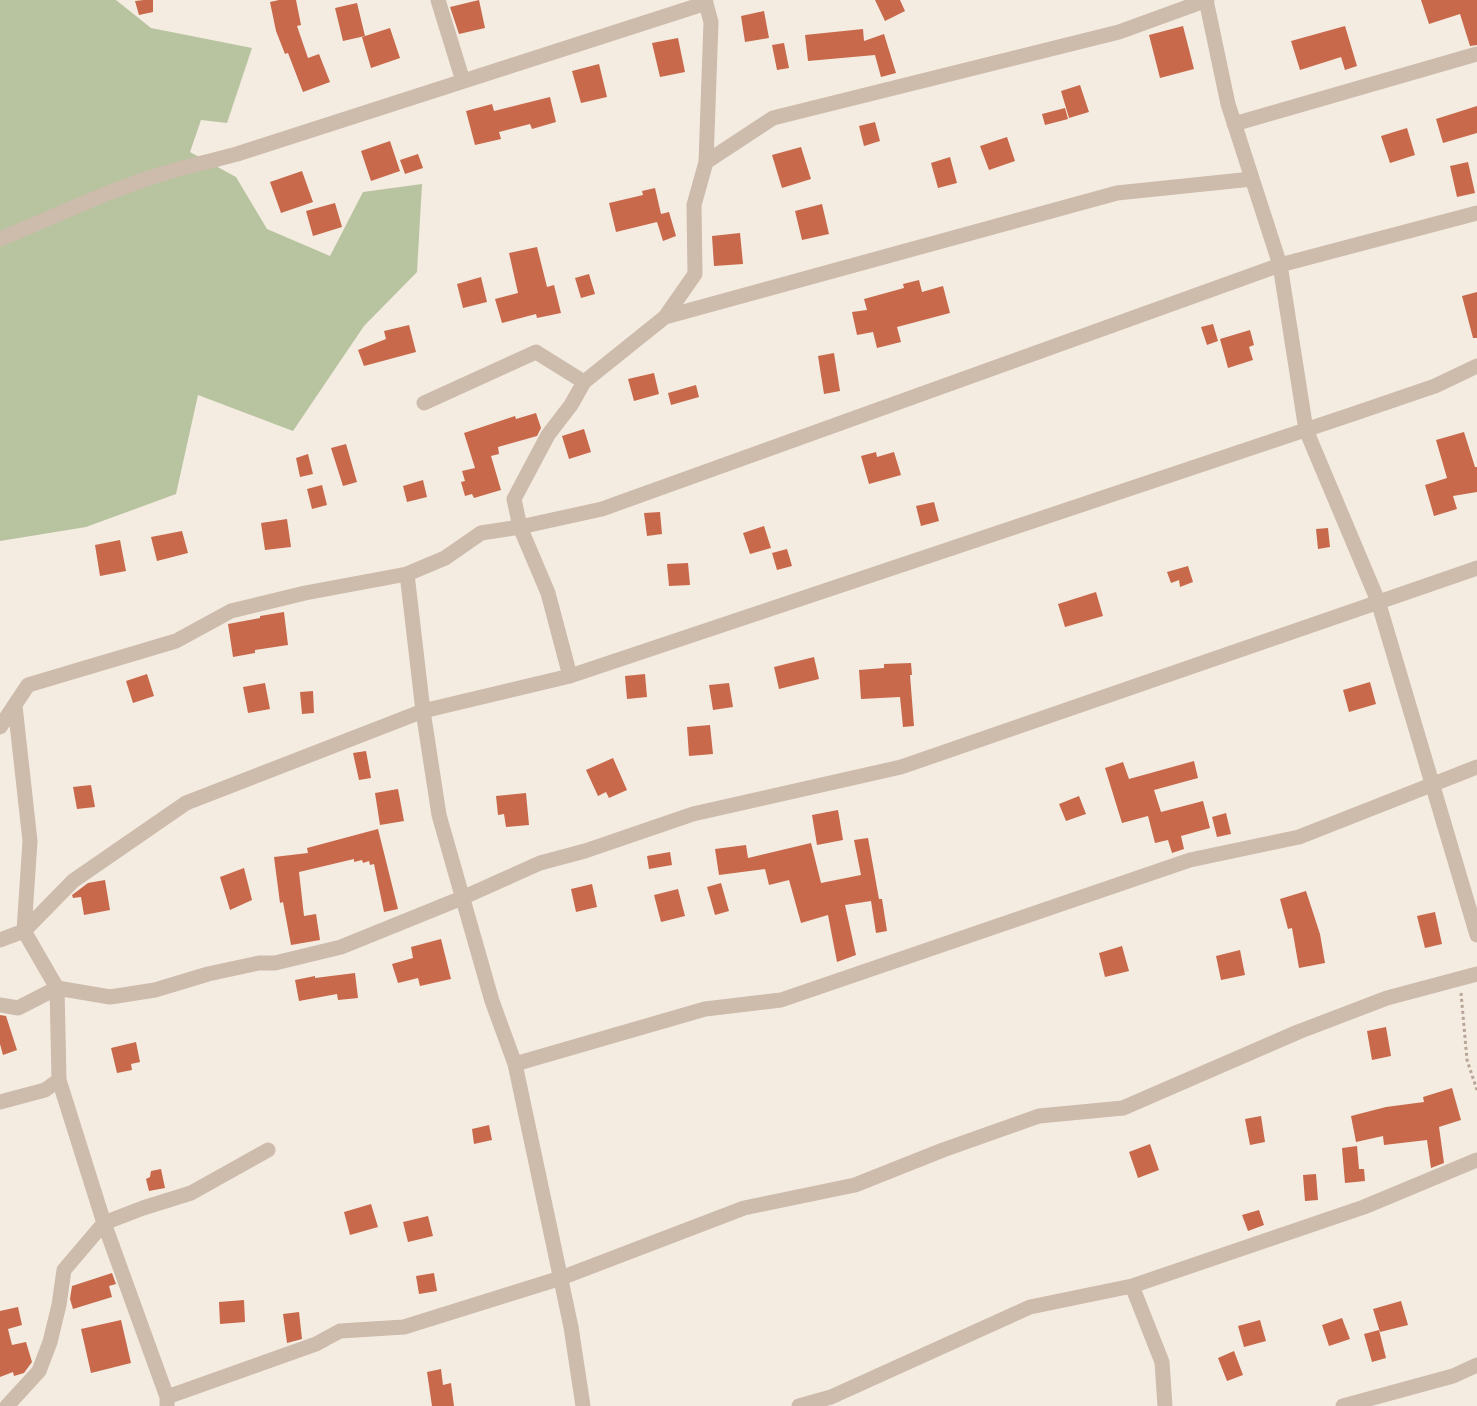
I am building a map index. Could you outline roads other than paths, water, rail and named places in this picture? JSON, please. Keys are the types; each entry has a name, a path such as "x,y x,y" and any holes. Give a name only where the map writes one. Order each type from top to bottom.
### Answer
{"street":[{"path":"438,0 463,81"},
{"path":"706,162 773,118 1119,32 1206,0 1228,104 1280,265 1306,430 1378,601 1477,935"},
{"path":"0,239 86,202 162,174 237,154 706,2 711,22 706,162 694,205 696,274 665,317 584,382 571,405 548,435 514,499 520,527 548,593 570,676"},
{"path":"1234,124 1477,54"},
{"path":"665,317 1117,193 1252,179"},
{"path":"0,727 28,685 176,641 231,611 305,593 407,574 445,558 481,533 602,509 1280,265 1477,213"},
{"path":"424,402 536,352 584,382"},
{"path":"0,940 24,931 73,881 186,803 423,711 570,676 1435,386 1477,366"},
{"path":"0,1005 18,1008 57,988 111,997 155,990 208,974 259,963 275,963 341,947 462,898 540,863 585,851 693,814 901,767 1477,568"},
{"path":"407,574 423,711 439,815 492,1001 515,1064 571,1327 583,1406"},
{"path":"15,706 30,841 24,931 57,988 59,1080 104,1223 167,1401 316,1344 340,1332 404,1327 561,1278 744,1208 855,1185 943,1150 1039,1116 1123,1108 1298,1032 1387,998 1477,974"},
{"path":"515,1064 705,1009 782,1000 1190,860 1299,837 1477,767"},
{"path":"0,1102 45,1090 59,1080"},
{"path":"7,1406 39,1371 50,1342 64,1270 104,1223 191,1193 268,1150"},
{"path":"799,1406 831,1397 1030,1307 1132,1286 1364,1207 1477,1160"},
{"path":"1132,1286 1162,1362 1165,1406"},
{"path":"1343,1406 1453,1376 1477,1365"}]}
